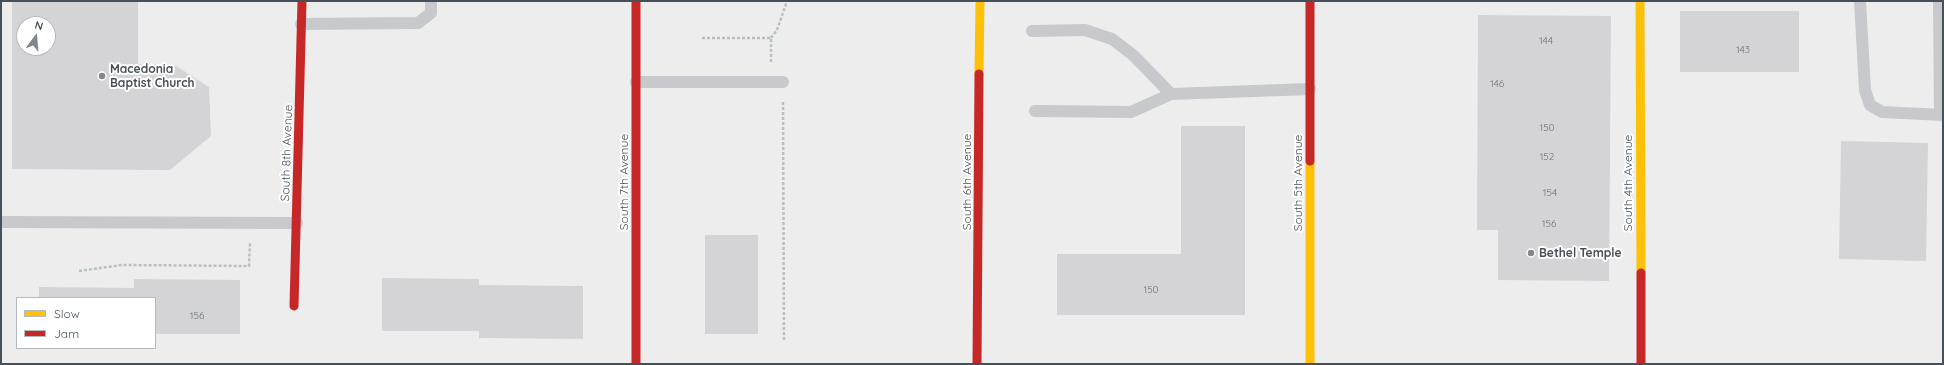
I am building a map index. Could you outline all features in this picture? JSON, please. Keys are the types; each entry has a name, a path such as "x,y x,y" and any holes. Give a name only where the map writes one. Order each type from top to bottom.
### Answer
{"street":[{"name":"South 8th Avenue","path":"294,306 302,1"},
{"name":"South 7th Avenue","path":"636,1 636,364"},
{"name":"South 6th Avenue","path":"977,364 980,1"},
{"name":"South 5th Avenue","path":"1310,1 1310,364"},
{"name":"South 4th Avenue","path":"1640,1 1641,364"}],"lane":[{"path":"301,24 418,23 431,13 431,1"},
{"path":"1860,1 1865,90 1870,105 1882,112 1941,115 1939,1"},
{"path":"1032,31 1085,30 1112,39 1133,55 1171,94"},
{"path":"636,82 783,82"},
{"path":"1035,111 1131,112 1171,94 1310,89"},
{"path":"1,222 297,223"}],"path":[{"path":"770,82 771,38 777,30 787,1"},
{"path":"702,38 771,38"},
{"path":"783,82 784,342"},
{"path":"79,272 122,265 249,266 250,223"}],"building":[{"name":"Macedonia Baptist Church","path":"12,1 138,1 138,64 173,64 209,87 211,136 170,170 12,169"},
{"path":"1680,11 1799,11 1799,72 1680,72"},
{"path":"1478,15 1611,16 1609,281 1498,280 1498,230 1477,230"},
{"path":"1181,126 1245,126 1245,315 1057,315 1057,254 1181,254"},
{"path":"1841,141 1928,143 1926,261 1839,259"},
{"path":"705,235 758,235 758,334 705,334"},
{"path":"382,278 479,279 479,285 583,286 583,339 479,338 479,331 382,331"},
{"path":"134,279 240,280 240,334 156,334 156,297 39,297 39,287 134,288"}],"traffic: slow":[{"path":"979,74 980,1"},
{"path":"1640,1 1641,273"},
{"path":"1310,161 1310,364"}],"traffic: jam":[{"path":"294,306 302,1"},
{"path":"636,1 636,364"},
{"path":"1310,1 1310,161"},
{"path":"977,364 979,74"},
{"path":"1641,273 1641,364"}],"place":[{"name":"Macedonia Baptist Church","path":"102,76"},
{"name":"Bethel Temple","path":"1531,253"}]}
